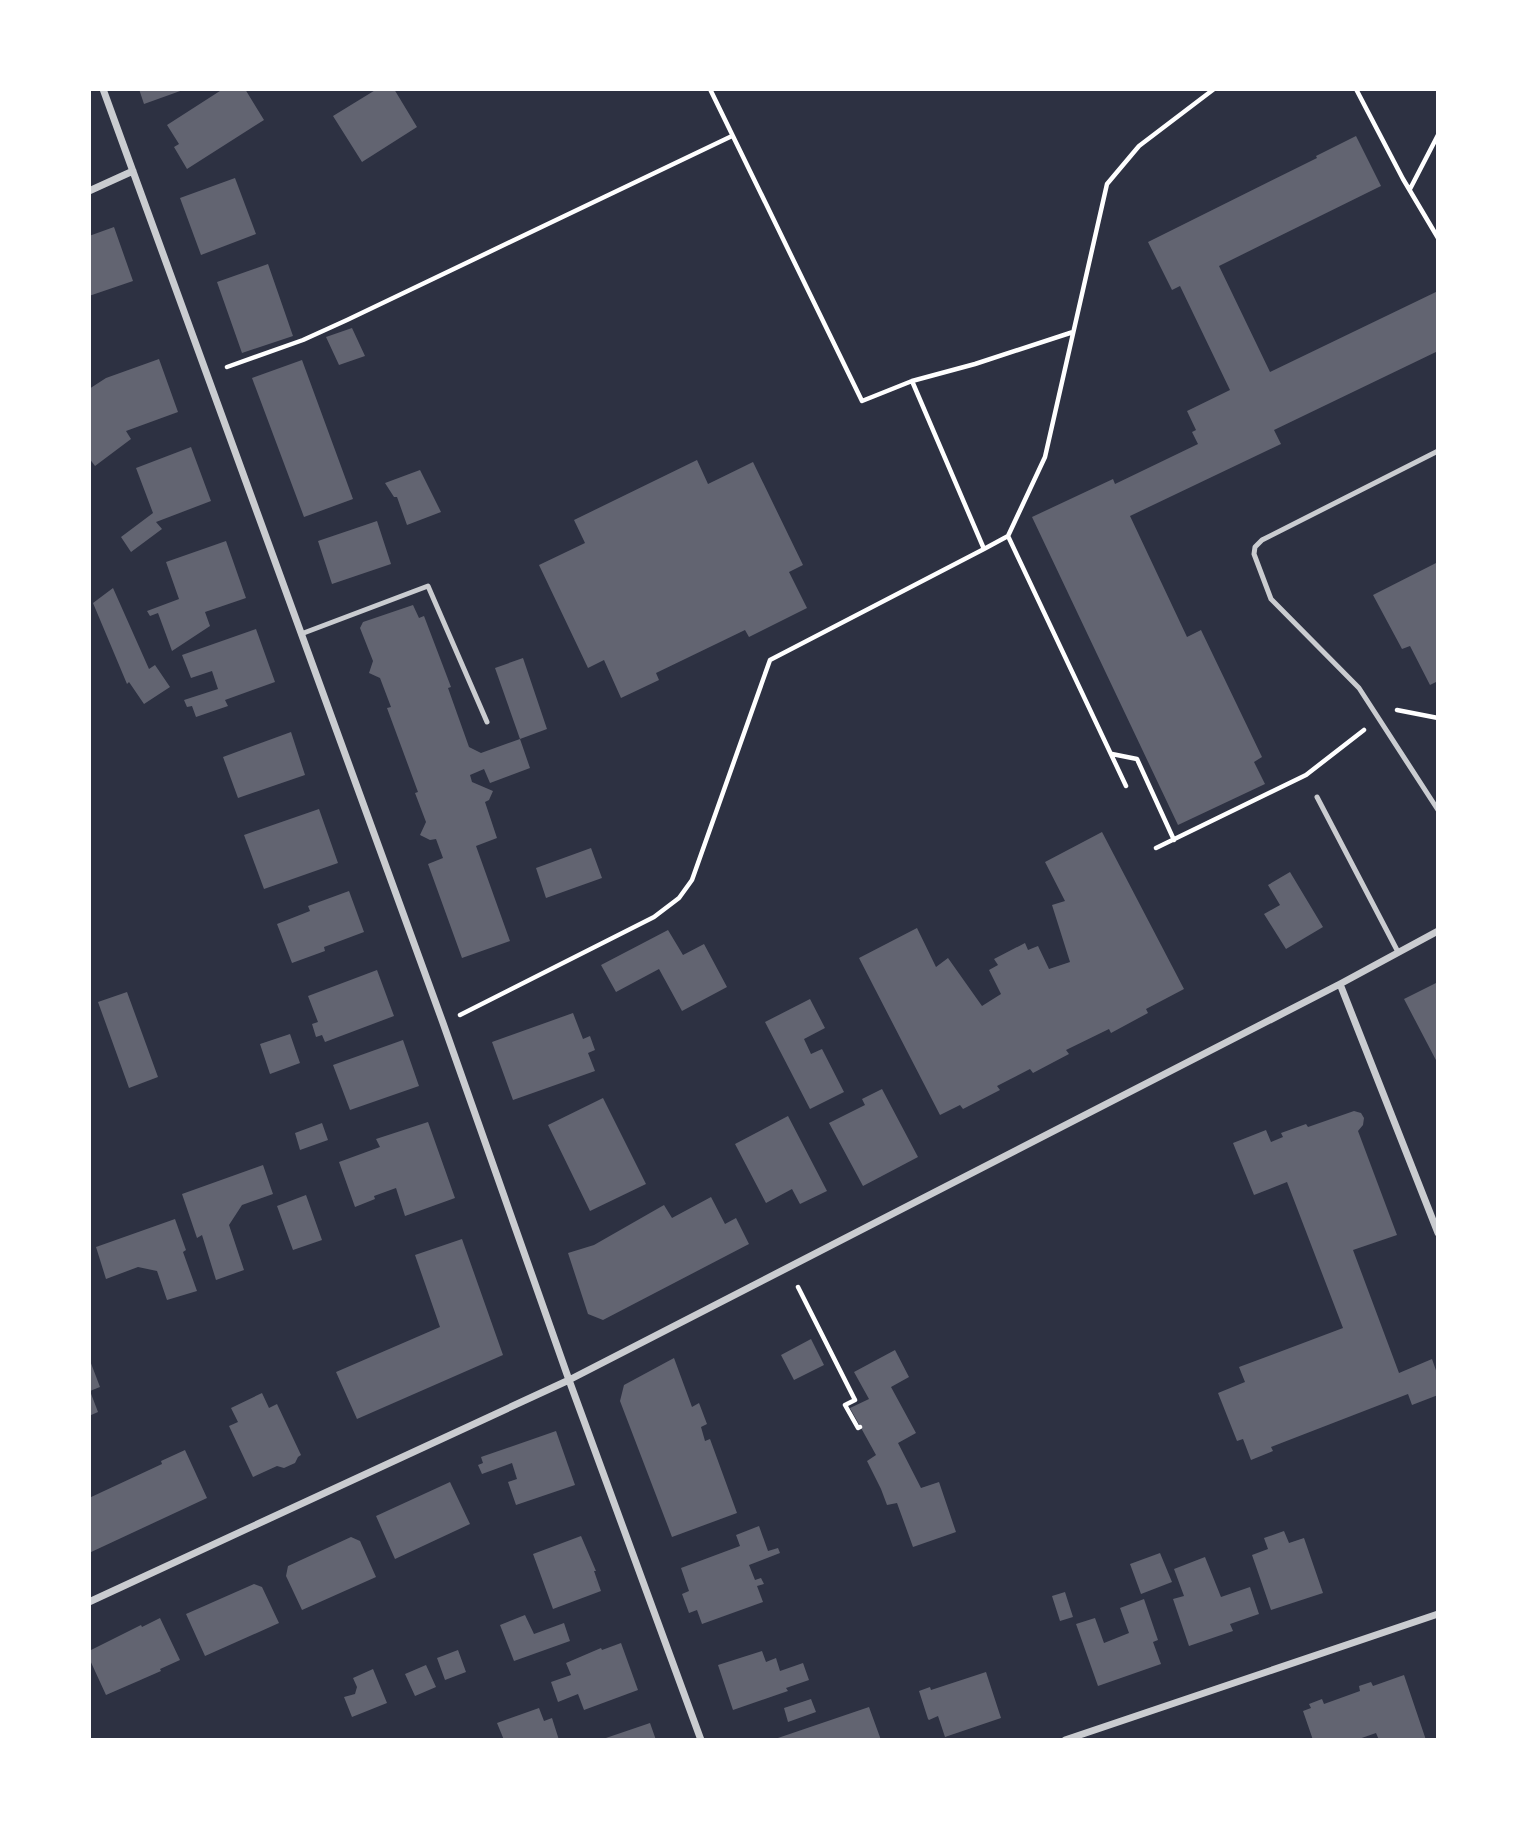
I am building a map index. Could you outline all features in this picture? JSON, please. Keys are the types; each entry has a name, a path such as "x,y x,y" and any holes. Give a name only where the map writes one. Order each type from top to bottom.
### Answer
{"street":[{"path":"103,89 701,1740"},
{"path":"89,191 133,171"},
{"path":"89,1602 569,1380 1438,932"},
{"path":"1340,984 1438,1233"},
{"path":"1065,1740 1438,1615"}],"lane":[{"path":"1438,451 1262,540 1255,547 1254,554 1271,598 1359,688 1438,810"},
{"path":"301,634 428,586 487,722"},
{"path":"1317,797 1398,952"}],"path":[{"path":"710,89 862,401 912,381 1074,332"},
{"path":"443,1023 654,917 679,898 692,880 770,660 1007,536 1045,457 1107,184 1139,146 1214,89"},
{"path":"1356,89 1438,238"},
{"path":"1410,190 1438,135"},
{"path":"206,374 336,326 732,136"},
{"path":"912,381 984,549"},
{"path":"1007,536 1126,786"},
{"path":"1156,849 1306,775 1392,709 1438,718"},
{"path":"1111,754 1137,759 1174,840"},
{"path":"788,1267 856,1400 845,1405 858,1428 860,1427"}],"building":[{"path":"139,89 183,89 183,90 144,104"},
{"path":"223,89 245,89 264,120 187,169 174,147 179,144 167,125"},
{"path":"377,89 394,89 417,127 362,162 333,116"},
{"path":"1356,136 1381,186 1219,266 1270,372 1438,291 1438,351 1274,430 1281,444 1130,516 1187,637 1201,630 1262,757 1254,762 1265,784 1178,825 1032,517 1113,479 1115,484 1198,444 1192,432 1196,430 1187,411 1230,390 1180,286 1172,290 1148,242"},
{"path":"235,178 256,234 201,255 180,198"},
{"path":"114,227 133,281 89,296 89,236"},
{"path":"268,264 293,336 242,353 217,282"},
{"path":"352,328 365,356 339,365 326,337"},
{"path":"159,359 178,412 126,431 131,439 95,466 89,458 89,389 106,378"},
{"path":"302,360 353,499 304,517 252,378"},
{"path":"191,447 211,501 156,522 162,529 131,552 121,537 153,513 136,468"},
{"path":"697,460 708,484 753,462 803,565 789,572 807,608 749,637 745,630 656,673 659,680 621,698 604,660 588,668 539,565 585,543 574,520"},
{"path":"420,470 441,512 407,525 397,497 394,497 385,483"},
{"path":"377,521 391,564 332,584 318,541"},
{"path":"226,541 246,598 205,612 210,626 172,651 158,613 150,616 147,611 179,599 166,562"},
{"path":"1438,562 1438,681 1430,685 1410,646 1402,649 1373,595"},
{"path":"113,588 149,669 155,665 170,687 144,704 129,682 127,684 93,603"},
{"path":"413,605 419,618 424,616 451,687 448,688 469,747 481,753 520,739 530,768 490,783 484,769 470,775 472,782 493,791 485,802 497,838 476,846 510,941 462,958 428,864 443,858 436,839 430,840 420,835 426,822 415,793 418,792 387,708 391,707 380,678 369,673 373,661 360,628 363,622"},
{"path":"256,629 275,682 225,700 228,706 196,717 192,706 187,707 184,700 218,689 212,671 191,678 182,655"},
{"path":"523,658 547,729 520,739 495,668"},
{"path":"291,732 305,775 238,798 223,757"},
{"path":"319,809 338,863 264,889 244,835"},
{"path":"1102,832 1184,989 1146,1009 1148,1013 1111,1033 1109,1029 1066,1050 1069,1054 1033,1073 1030,1069 997,1086 1000,1090 963,1109 960,1105 940,1115 859,958 917,928 936,967 948,958 982,1006 1001,994 989,970 998,965 994,959 1025,943 1028,950 1038,946 1049,969 1070,962 1052,905 1065,901 1045,862"},
{"path":"591,848 602,878 546,898 536,868"},
{"path":"1290,872 1323,927 1286,949 1264,914 1280,905 1268,885"},
{"path":"349,891 364,932 292,963 277,924 310,911 308,906"},
{"path":"668,930 683,955 704,944 727,987 682,1011 659,969 616,992 601,965"},
{"path":"377,970 394,1016 325,1042 322,1035 316,1037 312,1024 318,1022 308,996"},
{"path":"1438,982 1438,1064 1404,999"},
{"path":"127,992 158,1077 129,1088 98,1002"},
{"path":"810,999 825,1028 804,1039 811,1054 822,1049 844,1092 810,1109 765,1022"},
{"path":"573,1013 583,1039 590,1036 595,1050 588,1053 595,1071 513,1100 492,1042"},
{"path":"290,1034 300,1063 270,1074 260,1044"},
{"path":"403,1040 419,1086 350,1110 333,1065"},
{"path":"882,1089 918,1157 863,1186 829,1123 865,1105 862,1099"},
{"path":"603,1098 646,1184 590,1211 548,1125"},
{"path":"1354,1111 1361,1113 1364,1118 1358,1131 1397,1235 1353,1250 1399,1373 1432,1359 1438,1376 1438,1395 1412,1405 1408,1394 1271,1447 1273,1451 1251,1460 1243,1439 1237,1441 1218,1393 1245,1382 1239,1367 1343,1328 1287,1182 1254,1195 1233,1143 1266,1130 1271,1142 1283,1137 1281,1133"},
{"path":"788,1116 827,1191 800,1204 792,1189 766,1203 735,1144"},
{"path":"428,1122 455,1198 405,1216 396,1188 355,1207 339,1162 380,1147 376,1139"},
{"path":"322,1123 328,1140 300,1150 295,1133"},
{"path":"263,1165 273,1194 242,1205 229,1225 244,1270 216,1280 202,1235 197,1238 182,1194"},
{"path":"306,1195 322,1240 293,1250 277,1206"},
{"path":"711,1197 725,1224 736,1218 749,1244 603,1320 588,1314 568,1253 594,1245 664,1205 672,1218"},
{"path":"175,1219 197,1291 167,1300 157,1271 138,1267 106,1279 96,1247"},
{"path":"462,1239 503,1355 357,1419 336,1372 440,1327 415,1255"},
{"path":"811,1339 824,1365 794,1380 781,1355"},
{"path":"895,1350 909,1377 891,1387 916,1433 898,1443 921,1488 939,1482 956,1532 913,1547 897,1503 887,1505 867,1461 876,1455 850,1408 869,1399 854,1372"},
{"path":"89,1358 100,1387 90,1391 98,1412 89,1416"},
{"path":"674,1358 692,1407 699,1403 707,1424 701,1427 705,1441 710,1439 737,1513 672,1537 620,1401 624,1385"},
{"path":"262,1393 269,1408 277,1404 301,1455 295,1463 284,1468 277,1466 253,1477 229,1426 238,1422 231,1408"},
{"path":"556,1431 575,1485 516,1505 508,1482 517,1479 512,1463 482,1474 478,1465 483,1463 481,1457"},
{"path":"185,1450 207,1498 89,1553 89,1498 162,1464 161,1461"},
{"path":"450,1482 470,1524 395,1559 376,1516"},
{"path":"759,1526 768,1551 778,1548 780,1553 749,1565 755,1580 761,1578 764,1584 757,1586 763,1602 702,1624 697,1610 689,1613 682,1594 689,1591 681,1568 740,1546 736,1535"},
{"path":"1284,1531 1289,1543 1304,1538 1323,1593 1271,1610 1252,1555 1268,1549 1264,1538"},
{"path":"581,1536 596,1571 601,1591 553,1609 533,1554"},
{"path":"351,1537 360,1541 376,1577 302,1610 286,1576 288,1566"},
{"path":"1160,1553 1172,1582 1141,1594 1130,1564"},
{"path":"1205,1557 1221,1597 1250,1587 1259,1614 1230,1624 1233,1631 1189,1646 1173,1599 1184,1596 1174,1569"},
{"path":"254,1584 262,1587 279,1623 205,1656 186,1614"},
{"path":"1065,1592 1073,1617 1060,1621 1052,1596"},
{"path":"1144,1599 1158,1640 1153,1642 1161,1664 1098,1686 1076,1624 1095,1618 1104,1643 1129,1633 1120,1608"},
{"path":"525,1615 534,1634 564,1623 570,1641 514,1661 500,1625"},
{"path":"160,1618 180,1660 106,1695 89,1658 89,1651"},
{"path":"621,1643 638,1690 584,1710 578,1694 558,1702 551,1682 571,1675 566,1663 601,1648 602,1650"},
{"path":"458,1650 466,1672 445,1680 437,1658"},
{"path":"762,1651 766,1662 776,1658 780,1671 803,1663 809,1680 786,1688 788,1691 733,1710 718,1665"},
{"path":"426,1665 436,1687 415,1696 405,1674"},
{"path":"373,1669 387,1703 352,1717 344,1697 355,1694 357,1687 353,1678"},
{"path":"986,1672 1001,1718 945,1737 938,1716 928,1719 919,1691 930,1687 931,1690"},
{"path":"1404,1675 1426,1740 1379,1740 1376,1733 1356,1740 1313,1740 1303,1711 1311,1708 1309,1704 1322,1699 1324,1704 1360,1691 1359,1686 1371,1682 1373,1686"},
{"path":"811,1699 816,1712 788,1722 784,1708"},
{"path":"869,1707 881,1740 775,1740 775,1739"},
{"path":"539,1708 544,1721 552,1718 559,1740 504,1740 497,1723"},
{"path":"650,1723 656,1740 603,1740 603,1739"}]}
